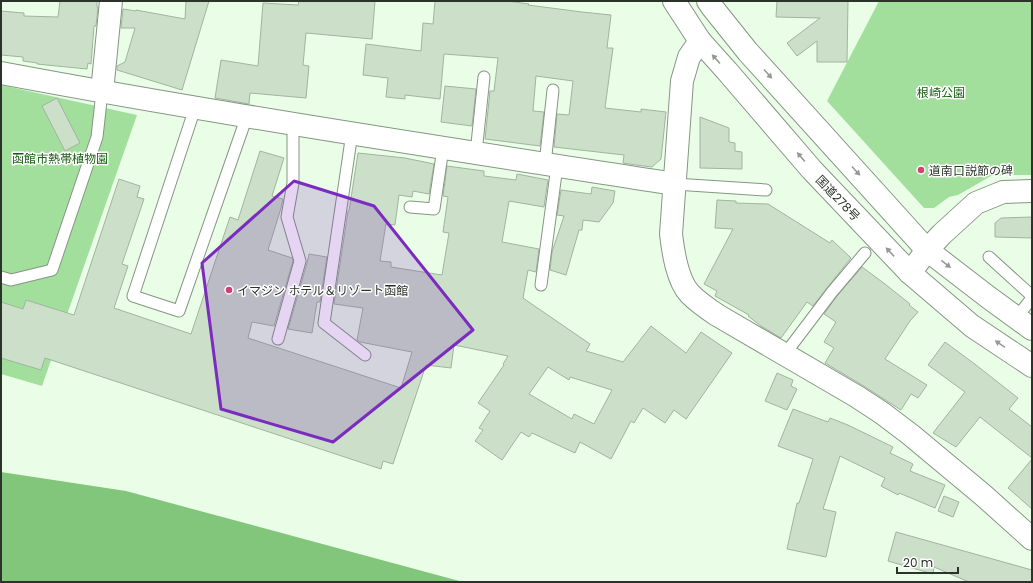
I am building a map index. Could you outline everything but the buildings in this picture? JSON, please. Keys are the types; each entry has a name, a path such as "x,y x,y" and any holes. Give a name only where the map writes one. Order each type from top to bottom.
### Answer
{"main road":[{"path":"102,92 111,1"},
{"name":"国道278号","path":"674,1 700,41 812,170 910,273 972,326 1032,366"},
{"path":"708,1 748,52 928,250 1024,323"},
{"path":"700,41 689,57 682,81 671,234 676,262 682,281 689,293 717,315 856,396 911,435 1030,535"},
{"path":"1,73 195,108 675,184"},
{"path":"910,273 942,234 976,203 1003,192 1032,191"}],"lane":[{"path":"476,153 484,77"},
{"path":"541,285 551,165 553,90"},
{"path":"1,277 11,280 52,270 97,137 102,92"},
{"path":"195,108 133,296 179,311 247,116"},
{"path":"278,339 300,261 287,216 293,183 293,124"},
{"path":"352,133 324,323 365,355"},
{"path":"410,207 434,209 443,148"},
{"path":"675,184 766,190"},
{"path":"785,354 832,292 866,253"},
{"path":"990,257 1032,297 1024,323"}],"highlighted area":[{"path":"294,181 374,206 473,330 333,442 221,409 202,263"}],"green space":[{"name":"根崎公園","path":"879,1 1032,1 1032,175 991,176 958,195 949,197 934,208 924,208 827,101"},
{"name":"函館市熱帯植物園","path":"1,85 137,115 42,386 1,374"}],"shaded area":[{"path":"1,472 126,491 463,582 1,582"}],"place":[{"name":"道南口説節の碑","path":"921,170"},
{"name":"イマジン ホテル＆リゾート函館","path":"229,290"}]}
